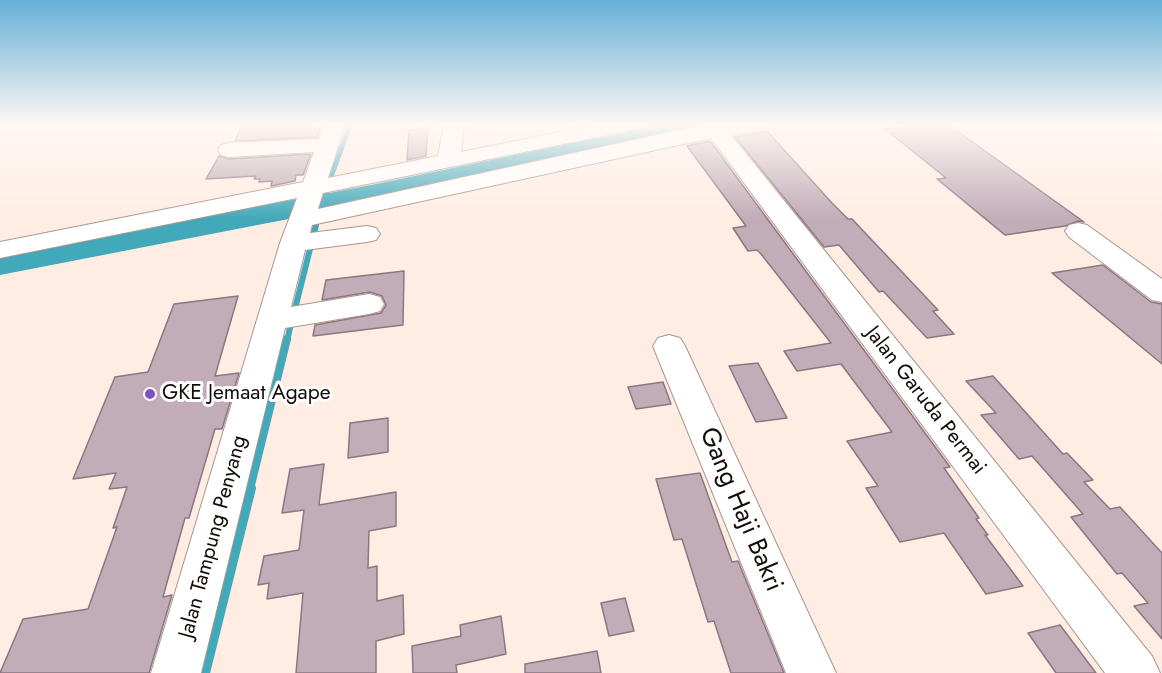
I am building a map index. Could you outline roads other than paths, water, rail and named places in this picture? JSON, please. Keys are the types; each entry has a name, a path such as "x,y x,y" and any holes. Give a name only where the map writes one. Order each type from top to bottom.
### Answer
{"street":[{"name":"Jalan Tampung Penyang","path":"177,673 272,320 303,213 323,156"},
{"path":"448,162 449,156"},
{"path":"303,213 467,156"},
{"path":"0,250 303,213 573,156"},
{"name":"Jalan Garuda Permai","path":"737,156 1135,673"},
{"path":"303,213 367,234"},
{"path":"1077,231 1162,293"},
{"path":"272,320 369,304"},
{"name":"Gang Haji Bakri","path":"669,346 811,673"}],"waterway":[{"path":"331,177 339,156"},
{"path":"0,265 371,194 548,156"},
{"path":"320,209 326,191"},
{"path":"314,233 316,225"},
{"path":"296,305 310,249"},
{"path":"287,341 290,328"},
{"path":"250,489 287,339"},
{"path":"205,673 251,488"}],"place":[{"name":"GKE Jemaat Agape","path":"150,394"}]}
